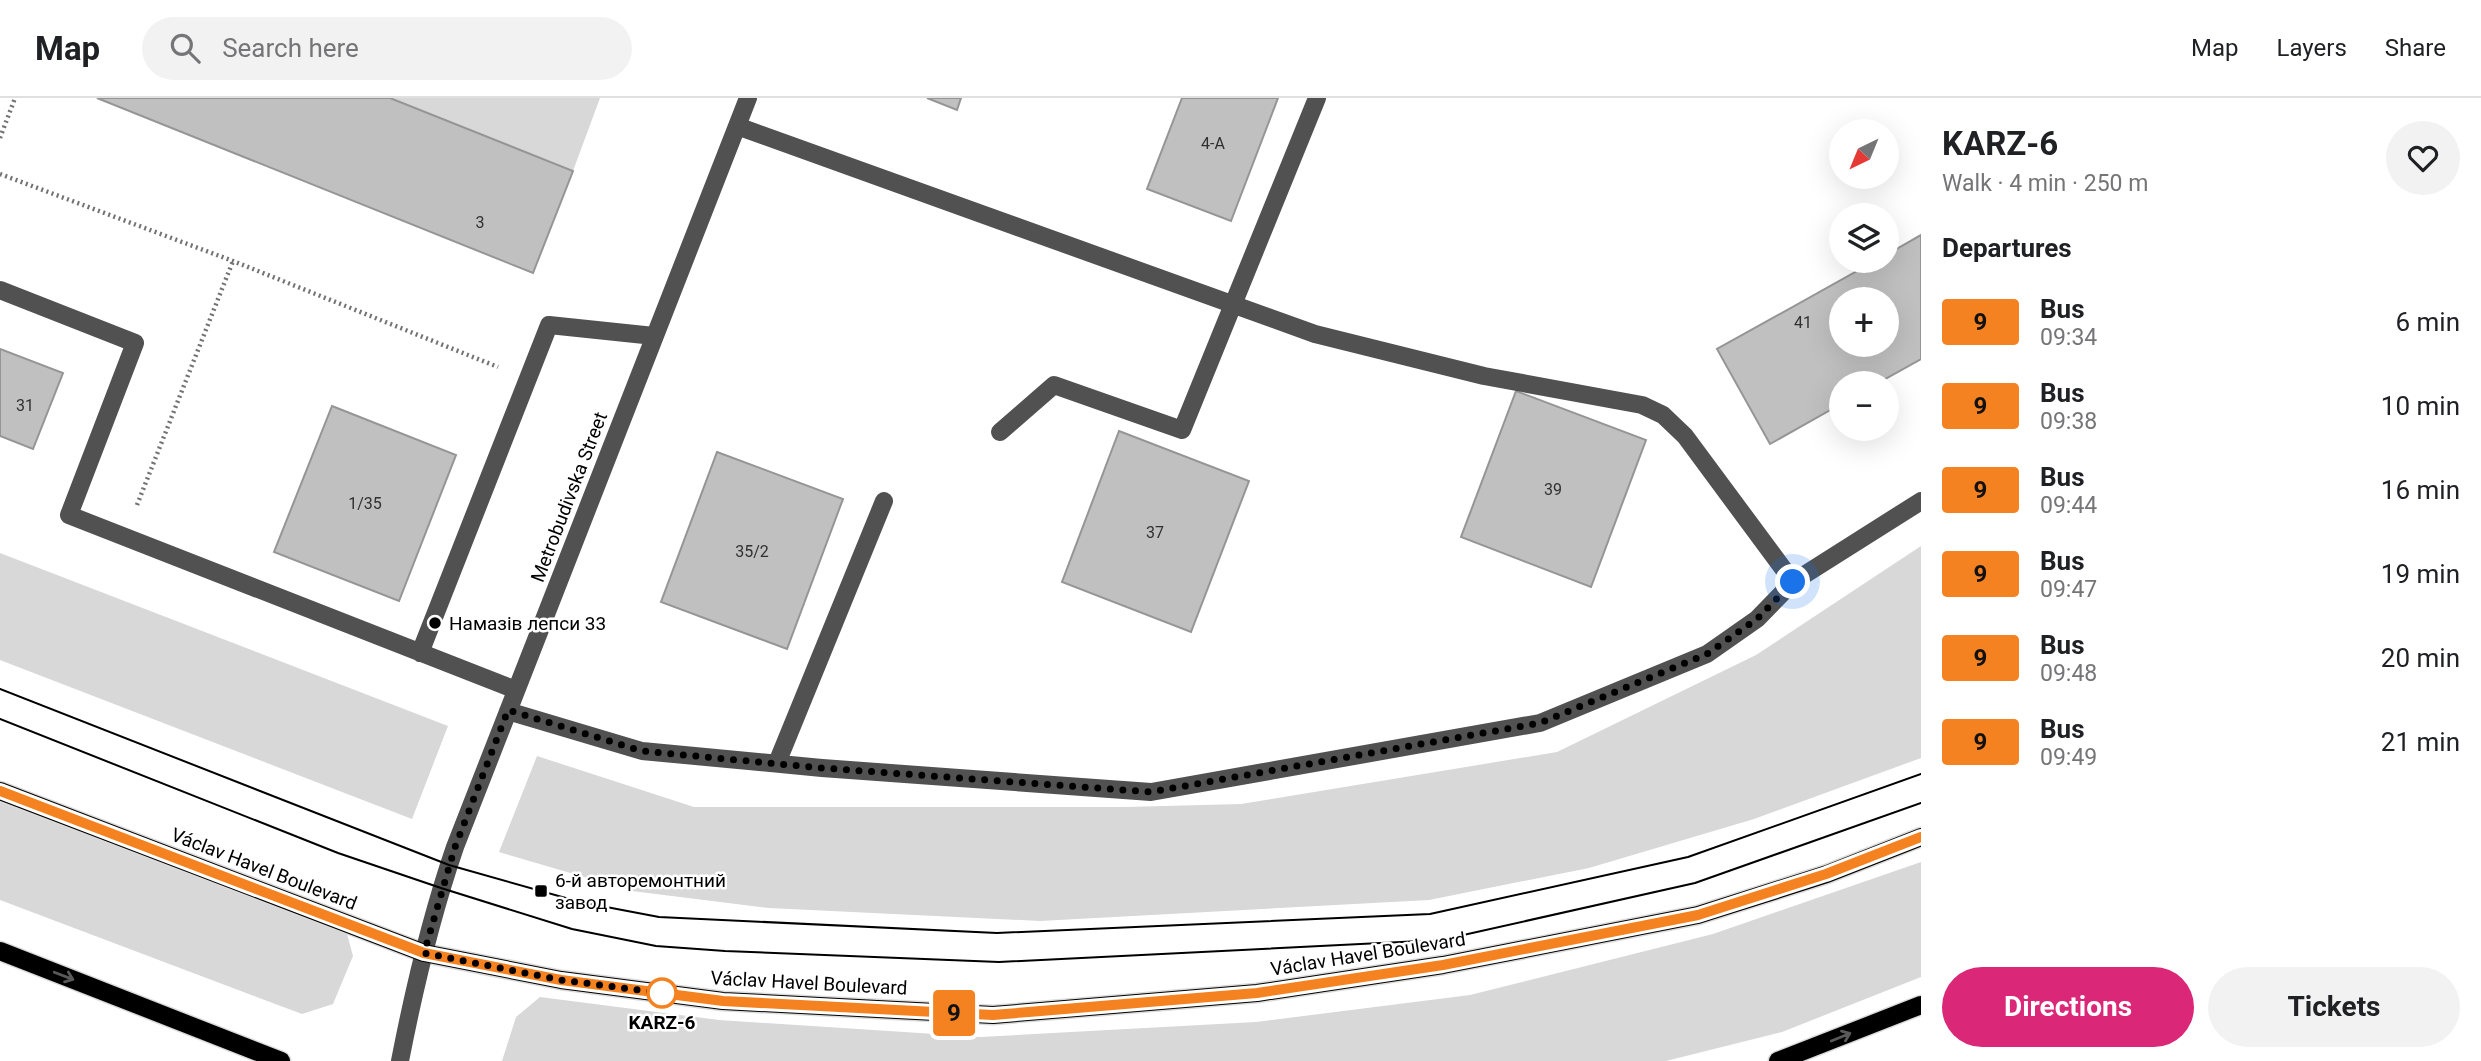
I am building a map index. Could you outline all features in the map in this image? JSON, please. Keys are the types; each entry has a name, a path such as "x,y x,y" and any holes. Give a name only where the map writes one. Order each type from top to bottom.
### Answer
{"main road":[{"name":"Václav Havel Boulevard","path":"0,791 424,953 561,980 723,1001 993,1015 1257,993 1443,965 1698,915 1826,874 1921,837"},
{"path":"0,951 281,1061"},
{"path":"1778,1061 1921,1004"}],"street":[{"name":"Metrobudivska Street","path":"401,1061 424,953 455,847 748,98"},
{"path":"1000,432 1054,385 1182,430 1317,98"},
{"path":"737,126 1328,337 1484,376 1642,405 1663,415 1685,436 1793,582"},
{"path":"0,290 135,343 69,515 516,690"},
{"path":"420,653 549,325 654,336"},
{"path":"777,763 884,501"},
{"path":"508,710 642,751 1151,792 1540,723 1707,654 1757,619 1793,582 1921,501"}],"path":[{"path":"0,138 15,98"},
{"path":"0,174 233,261 528,379"},
{"path":"125,537 233,261"}],"shaded area":[{"path":"390,98 600,98 573,171"},
{"path":"1921,546 1921,758 1754,819 1589,868 1429,900 1040,921 769,908 632,891 499,852 537,756 694,807 1126,807 1241,804 1557,752 1756,655"},
{"path":"0,553 448,726 412,819 0,660"},
{"path":"0,802 346,930 353,956 333,1004 302,1014 0,900"},
{"path":"1921,862 1921,977 1782,1032 1666,1061 502,1061 516,1017 540,997 719,1020 981,1037 1256,1022 1470,995 1713,934"}],"building":[{"path":"97,98 390,98 573,171 533,273"},
{"path":"927,98 961,98 957,110"},
{"path":"1182,98 1278,98 1231,221 1147,189"},
{"path":"1921,235 1921,359 1899,371 1829,371 1829,411 1770,444 1717,349 1853,273 1899,273 1899,248"},
{"path":"0,349 63,373 33,449 0,436"},
{"path":"1516,391 1646,440 1591,587 1461,537"},
{"path":"332,406 456,455 399,601 274,552"},
{"path":"1119,431 1249,481 1191,632 1062,582"},
{"path":"717,452 843,499 787,649 661,602"}],"tram line":[{"path":"0,689 449,865 580,902 659,917 997,933 1430,914 1688,857 1921,774"},
{"path":"0,719 338,853 441,888 572,929 656,946 725,951 999,962 1441,940 1695,883 1921,803"}],"bus line":[{"name":"9","path":"0,791 424,953 561,980 723,1001 993,1015 1257,993 1443,965 1698,915 1826,874 1921,837"}],"place":[{"name":"Намазів лепси 33","path":"435,623"},
{"name":"6-й авторемонтний завод","path":"541,891"},
{"name":"KARZ-6","path":"662,993"}],"route":[{"path":"662,993 561,980 424,953 455,847 508,710 642,751 822,768 1151,792 1540,723 1707,654 1757,619 1793,582"}]}
